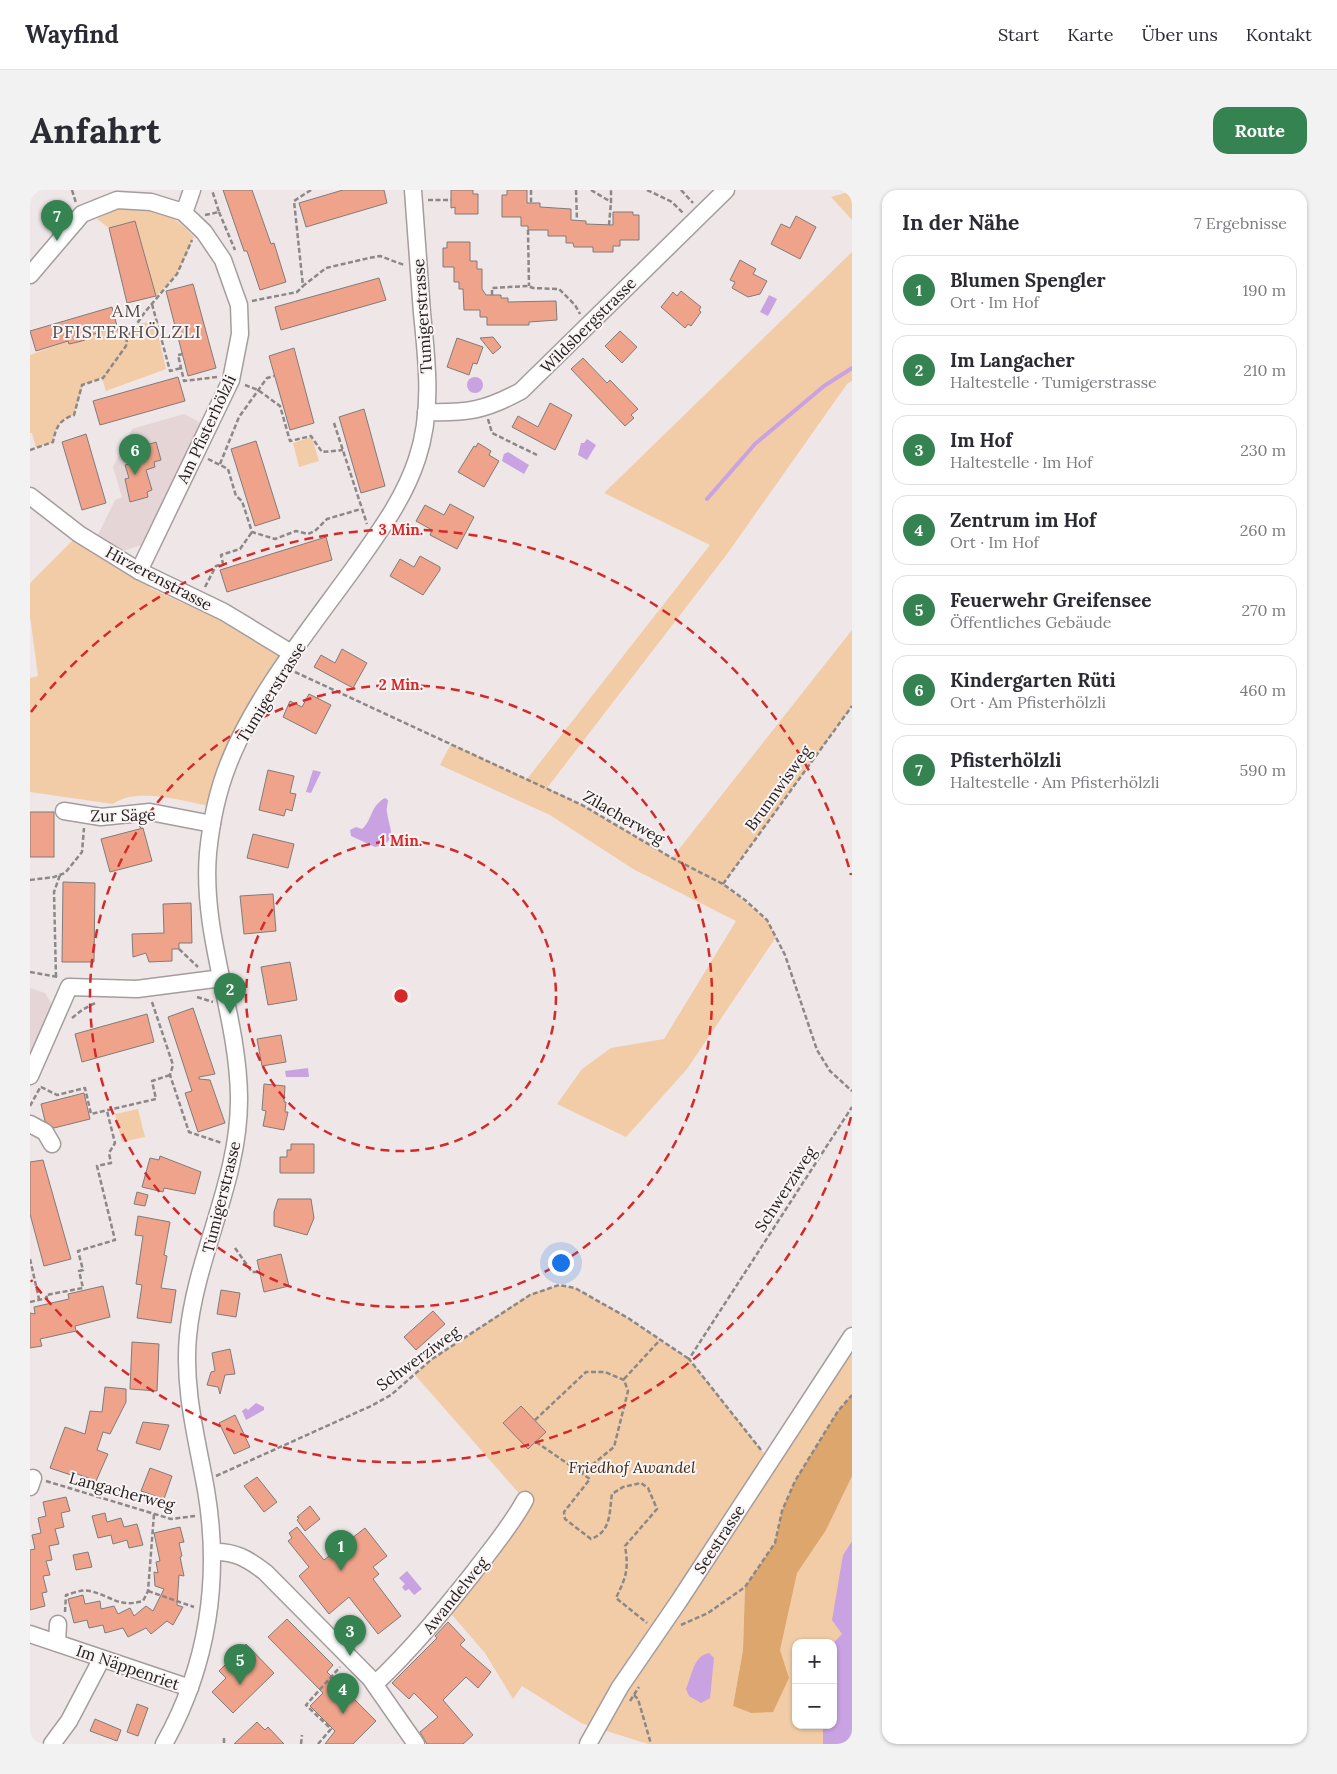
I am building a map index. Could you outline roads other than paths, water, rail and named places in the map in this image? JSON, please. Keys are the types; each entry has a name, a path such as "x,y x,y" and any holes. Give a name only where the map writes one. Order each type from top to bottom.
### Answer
{"street":[{"path":"184,213 192,190"},
{"name":"Wildsbergstrasse","path":"426,412 464,413 496,405 521,391 726,190"},
{"name":"Tumigerstrasse","path":"164,1744 190,1688 204,1644 209,1612 213,1552 210,1514 189,1401 186,1370 188,1337 197,1286 235,1148 239,1122 236,1052 209,899 208,859 212,824 231,758 247,724 289,660 375,538 405,490 418,457 426,412 427,372 413,195"},
{"name":"Am Pfisterhölzli","path":"30,275 82,214 117,200 151,202 184,213 198,227 222,260 239,305 240,334 230,381 139,571"},
{"name":"Hirzerenstrasse","path":"30,496 79,534 139,571 224,612 289,660"},
{"name":"Zur Säge","path":"64,812 86,817 150,812 174,824 212,824"},
{"path":"38,1081 69,986 96,989 137,989 222,978"},
{"path":"30,1124 52,1140"},
{"name":"Seestrasse","path":"588,1744 620,1687 680,1601 852,1336"},
{"name":"Awandelweg","path":"375,1684 408,1652 446,1608 513,1522 525,1500"},
{"path":"213,1552 233,1553 247,1558 293,1599 375,1684 416,1744"},
{"path":"57,1642 62,1622"},
{"name":"Im Näppenriet","path":"30,1634 57,1642 101,1660 190,1688"},
{"path":"52,1744 69,1721 101,1660"}],"waterway":[{"path":"707,499 755,444 824,386 852,368"}],"place":[{"name":"Pfisterhölzli","path":"57,241"},
{"name":"Kindergarten Rüti","path":"135,475"},
{"name":"Im Langacher","path":"230,1014"},
{"name":"Blumen Spengler","path":"341,1571"},
{"name":"Im Hof","path":"350,1656"},
{"name":"Feuerwehr Greifensee","path":"240,1685"},
{"name":"Zentrum im Hof","path":"343,1714"}],"district":[{"name":"AM PFISTERHÖLZLI","path":"127,320"}],"park label":[{"name":"Friedhof Awandel","path":"632,1467"}]}
